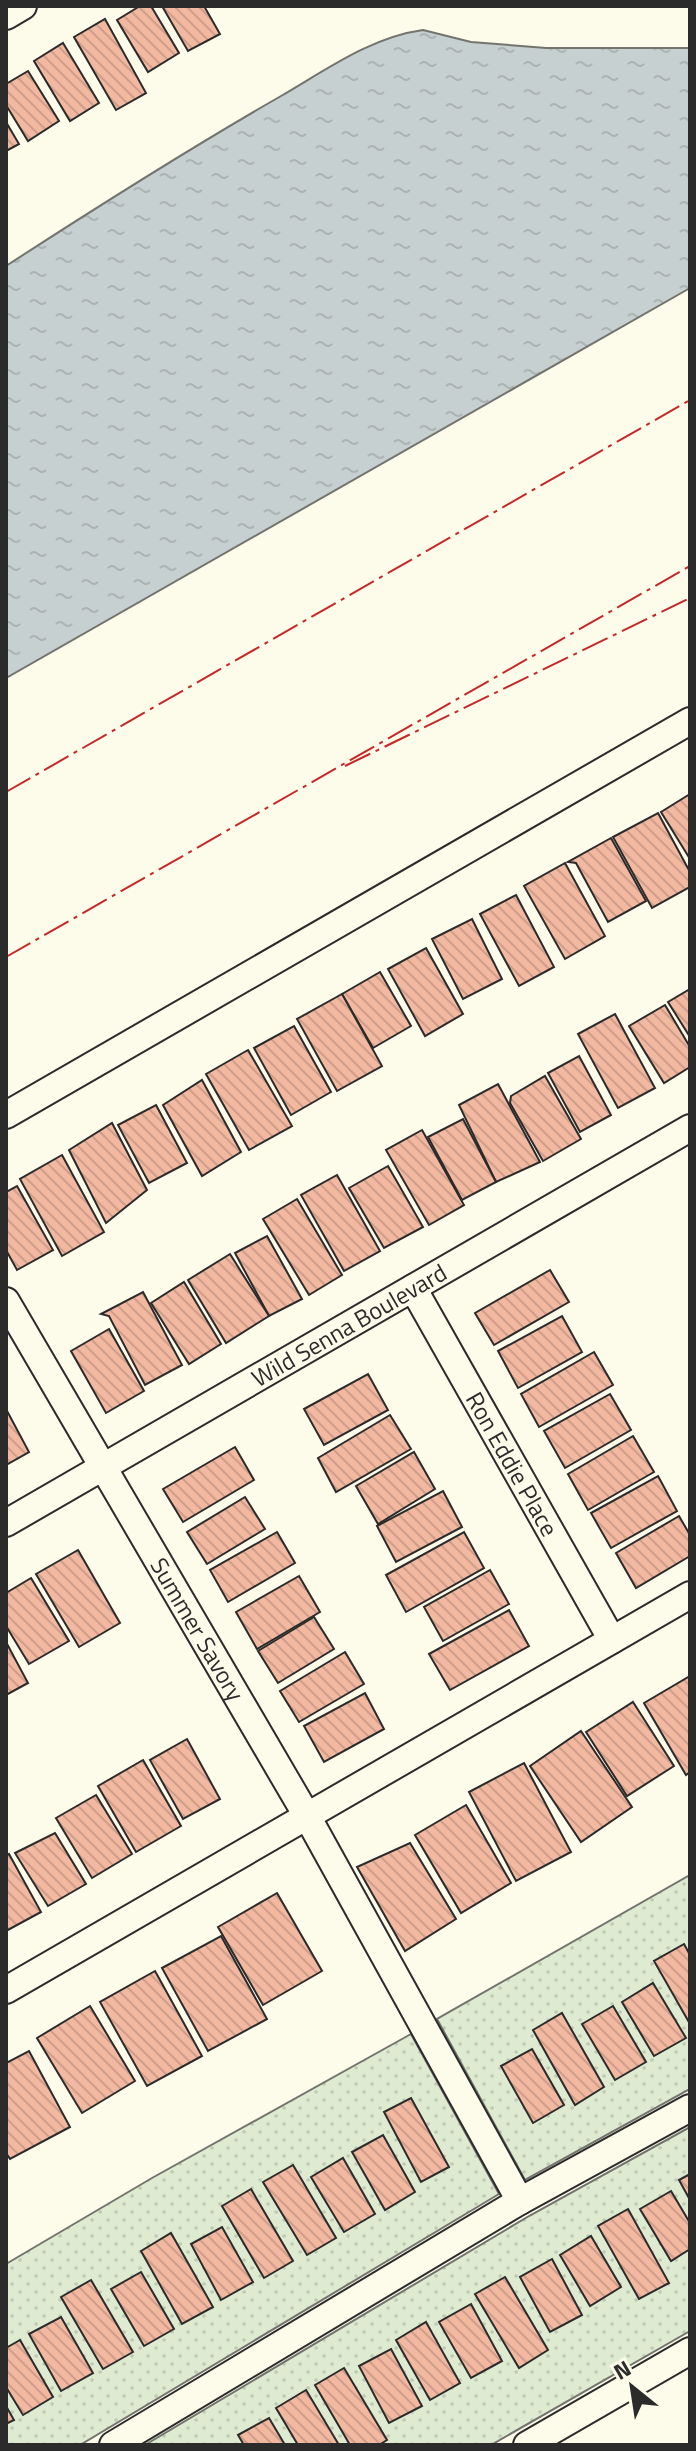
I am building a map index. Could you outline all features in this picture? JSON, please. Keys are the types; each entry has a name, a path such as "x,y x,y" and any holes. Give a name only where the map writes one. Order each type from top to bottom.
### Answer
{"street":[{"path":"6,16 23,6"},
{"path":"6,1115 690,721"},
{"name":"Wild Senna Boulevard","path":"6,1523 690,1128"},
{"name":"Ron Eddie Place","path":"413,1288 612,1640"},
{"name":"Summer Savory","path":"6,1301 307,1816 520,2201"},
{"path":"6,1990 690,1595"},
{"path":"113,2445 520,2201 690,2108"},
{"path":"527,2445 690,2351"}],"green space":[{"path":"690,1875 690,2089 525,2180 437,2019"},
{"path":"411,2034 499,2194 80,2445 6,2445 6,2264 152,2178"},
{"path":"690,2127 690,2331 491,2445 145,2445 529,2216"}],"water":[{"path":"423,30 471,42 546,48 690,48 690,288 6,678 6,266 177,158 332,66 367,47"}],"building":[{"path":"140,6 151,6 179,53 148,72 117,20"},
{"path":"162,6 204,6 220,34 188,51"},
{"path":"105,19 146,93 116,110 74,37"},
{"path":"63,43 99,103 70,121 34,61"},
{"path":"28,71 59,121 28,141 6,105 6,84"},
{"path":"6,122 19,144 6,151"},
{"path":"690,794 690,859 661,812"},
{"path":"658,813 690,872 690,887 652,908 613,837"},
{"path":"611,838 646,901 608,922 576,863 568,862"},
{"path":"565,863 605,936 565,959 524,886"},
{"path":"516,895 554,967 519,986 480,914"},
{"path":"472,919 502,979 463,999 432,939"},
{"path":"426,948 463,1014 425,1036 388,969"},
{"path":"380,972 411,1026 373,1048 342,994"},
{"path":"690,989 690,1037 668,1002"},
{"path":"342,994 382,1066 337,1091 297,1019"},
{"path":"665,1005 690,1047 690,1067 664,1083 629,1026"},
{"path":"615,1014 655,1088 618,1108 578,1034"},
{"path":"294,1026 331,1092 291,1115 254,1048"},
{"path":"248,1050 292,1126 249,1150 206,1074"},
{"path":"579,1056 611,1115 580,1132 548,1073"},
{"path":"545,1076 581,1139 543,1161 510,1103 511,1096"},
{"path":"202,1080 241,1152 202,1176 163,1105"},
{"path":"498,1084 540,1162 496,1182 459,1105"},
{"path":"156,1105 187,1163 149,1183 118,1125"},
{"path":"463,1119 496,1182 462,1200 428,1137"},
{"path":"112,1123 147,1190 106,1223 69,1150"},
{"path":"422,1130 464,1205 429,1225 386,1150"},
{"path":"62,1155 104,1232 62,1256 20,1179"},
{"path":"388,1166 423,1227 384,1248 349,1188"},
{"path":"337,1175 380,1251 344,1271 301,1195"},
{"path":"17,1186 53,1250 17,1270 6,1250 6,1192"},
{"path":"297,1199 342,1275 309,1295 263,1219"},
{"path":"267,1236 302,1299 269,1316 235,1253"},
{"path":"230,1254 269,1316 226,1343 188,1280"},
{"path":"550,1270 569,1302 494,1345 475,1313"},
{"path":"184,1282 221,1344 189,1364 151,1303"},
{"path":"143,1292 182,1365 145,1385 109,1316 101,1314"},
{"path":"562,1316 582,1352 518,1388 498,1351"},
{"path":"109,1329 144,1391 106,1413 71,1351"},
{"path":"594,1352 613,1385 539,1427 521,1394"},
{"path":"368,1374 388,1410 324,1445 304,1409"},
{"path":"610,1394 631,1430 565,1468 544,1431"},
{"path":"6,1409 29,1452 6,1465"},
{"path":"390,1415 411,1449 336,1492 318,1458"},
{"path":"633,1436 654,1472 588,1510 568,1474"},
{"path":"235,1447 254,1480 183,1522 163,1489"},
{"path":"414,1452 435,1489 378,1524 356,1486"},
{"path":"658,1476 677,1511 611,1548 591,1513"},
{"path":"443,1491 462,1527 396,1562 377,1526"},
{"path":"245,1497 265,1529 207,1564 187,1532"},
{"path":"679,1516 690,1535 690,1556 636,1588 616,1553"},
{"path":"277,1532 295,1563 228,1602 210,1570"},
{"path":"464,1532 484,1568 406,1612 386,1575"},
{"path":"78,1550 120,1623 79,1647 36,1574"},
{"path":"490,1570 509,1604 443,1641 424,1607"},
{"path":"299,1576 320,1612 257,1649 236,1612"},
{"path":"31,1578 69,1641 29,1664 6,1626 6,1593"},
{"path":"509,1610 529,1646 450,1690 429,1654"},
{"path":"314,1617 334,1649 278,1683 258,1651"},
{"path":"6,1642 28,1683 6,1695"},
{"path":"345,1652 364,1684 299,1722 280,1691"},
{"path":"690,1676 690,1772 686,1775 644,1703"},
{"path":"365,1693 384,1729 324,1762 304,1726"},
{"path":"633,1702 674,1766 627,1796 586,1732"},
{"path":"581,1731 632,1807 581,1842 530,1766"},
{"path":"187,1739 220,1799 183,1819 150,1760"},
{"path":"143,1760 181,1826 136,1852 98,1786"},
{"path":"524,1763 571,1852 516,1881 469,1792"},
{"path":"96,1795 132,1854 92,1878 56,1818"},
{"path":"466,1805 511,1883 461,1913 415,1835"},
{"path":"55,1833 86,1884 48,1906 15,1853"},
{"path":"410,1843 456,1919 405,1951 357,1867"},
{"path":"9,1854 41,1912 6,1931 6,1856"},
{"path":"277,1893 322,1971 263,2005 218,1927"},
{"path":"221,1936 267,2019 208,2051 162,1968"},
{"path":"684,1944 690,1955 690,2024 654,1961"},
{"path":"155,1971 202,2056 147,2086 100,2002"},
{"path":"653,1983 686,2038 654,2056 622,2002"},
{"path":"90,2006 135,2081 82,2113 37,2038"},
{"path":"613,2006 646,2062 615,2080 582,2024"},
{"path":"562,2013 604,2087 575,2105 533,2030"},
{"path":"532,2049 564,2105 533,2123 501,2066"},
{"path":"29,2051 70,2127 10,2159 6,2153 6,2063"},
{"path":"411,2098 449,2167 421,2182 384,2112"},
{"path":"383,2135 415,2192 385,2210 352,2152"},
{"path":"343,2158 375,2214 344,2232 311,2177"},
{"path":"293,2165 336,2238 307,2255 263,2182"},
{"path":"690,2174 690,2200 679,2180"},
{"path":"251,2189 293,2261 264,2278 222,2206"},
{"path":"671,2191 690,2223 690,2249 671,2261 640,2209"},
{"path":"628,2209 669,2283 639,2299 598,2226"},
{"path":"222,2227 253,2282 221,2300 191,2244"},
{"path":"171,2233 213,2307 182,2324 141,2251"},
{"path":"591,2236 621,2287 590,2306 560,2255"},
{"path":"552,2259 582,2315 550,2332 520,2277"},
{"path":"141,2272 174,2329 144,2346 111,2289"},
{"path":"505,2277 548,2350 519,2368 475,2294"},
{"path":"91,2280 133,2352 103,2369 61,2297"},
{"path":"471,2304 502,2361 471,2378 439,2322"},
{"path":"61,2317 93,2373 61,2391 29,2334"},
{"path":"426,2322 460,2383 430,2400 396,2340"},
{"path":"20,2340 53,2397 23,2415 6,2387 6,2348"},
{"path":"391,2349 422,2406 389,2423 359,2366"},
{"path":"344,2368 387,2440 379,2445 350,2445 315,2385"},
{"path":"306,2390 339,2445 298,2445 276,2408"},
{"path":"6,2406 14,2420 6,2424"},
{"path":"269,2418 285,2445 244,2445 238,2435"}],"power":[{"path":"6,792 690,400"},
{"path":"6,957 690,566"},
{"path":"345,766 690,598"}]}
